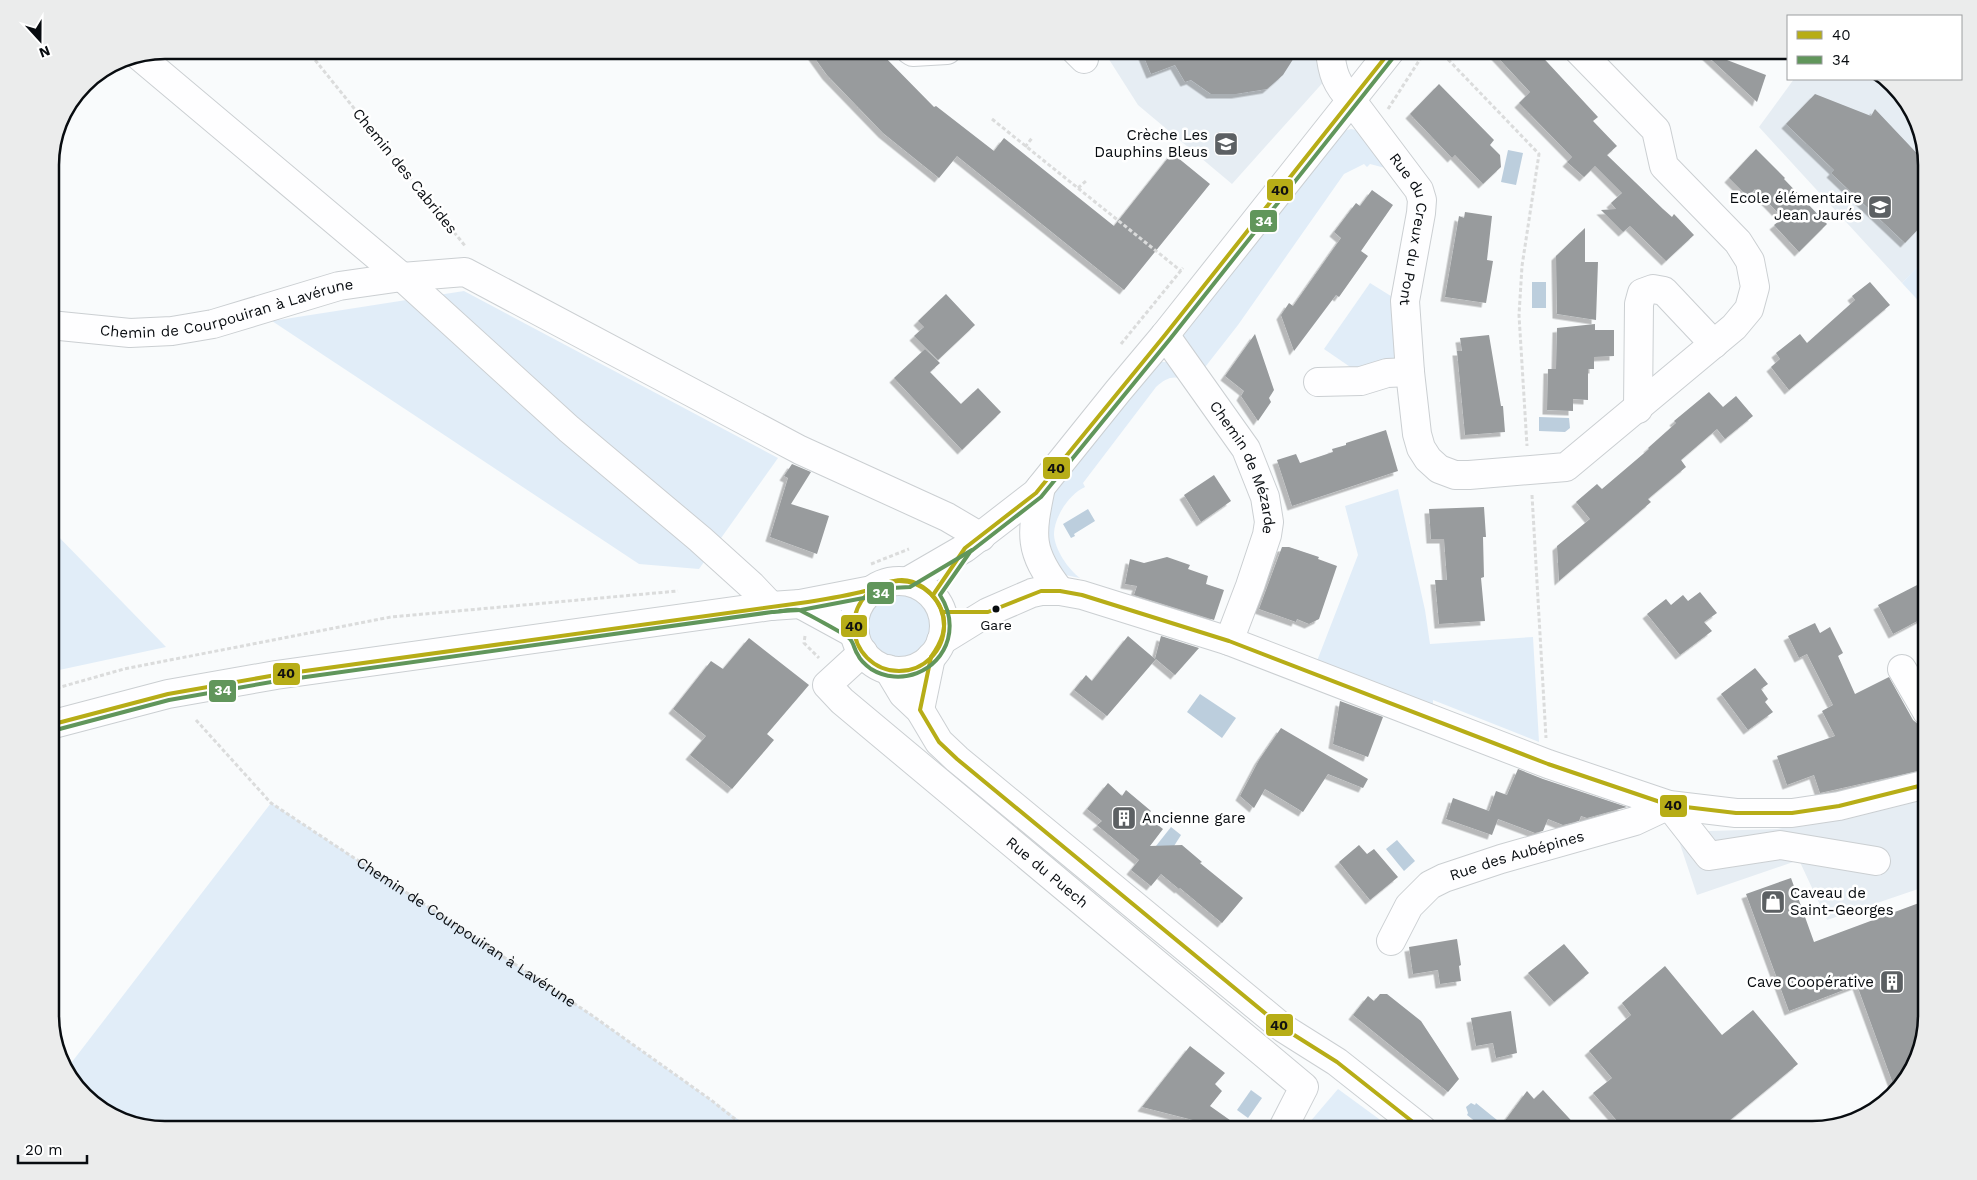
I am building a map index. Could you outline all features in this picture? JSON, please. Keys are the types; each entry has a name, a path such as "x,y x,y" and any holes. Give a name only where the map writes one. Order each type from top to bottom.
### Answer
{"street":[{"name":"Rue du Creux du Pont","path":"1331,59 1331,67 1340,88 1375,130 1420,190 1422,213 1405,301 1417,434 1421,448 1428,459 1439,469 1455,475 1566,467 1714,344 1749,309 1755,287 1750,261 1738,242 1664,166 1656,130 1587,59"},
{"path":"908,581 973,542 1016,510 1041,487 1165,335 1384,59"},
{"path":"145,61 402,277 569,428 700,539 752,586 771,606"},
{"name":"Chemin de Courpouiran à Lavérune","path":"59,326 130,333 172,331 222,321 339,286 402,277 465,272 800,450 947,516 973,542"},
{"path":"1638,408 1638,304 1642,293 1653,289 1664,291 1714,344"},
{"name":"Chemin de Mézarde","path":"1165,335 1246,449 1256,470 1269,512 1267,535 1229,641"},
{"path":"1318,382 1361,381 1387,373 1410,372"},
{"path":"1041,487 1033,528 1034,545 1043,569 1060,591"},
{"path":"937,604 973,542"},
{"path":"59,723 168,694 276,675 771,606 800,604 872,577 889,582 908,581 922,586 937,604 944,630 936,649 920,710"},
{"path":"859,643 854,618 866,595 872,577"},
{"path":"800,604 859,643 874,663 888,669 909,670 921,665 936,649 988,612 1041,591 1060,591 1082,595 1229,641 1548,764 1669,805 1736,813 1792,813 1839,806 1918,786"},
{"path":"937,604 988,612"},
{"name":"Rue du Puech","path":"859,643 827,685 842,701 1304,1087 1287,1121"},
{"path":"1902,668 1918,696"},
{"path":"888,669 903,694 920,710 939,742 957,759 1283,1028 1337,1062 1412,1121"},
{"path":"1669,805 1709,856 1780,845 1876,861"},
{"name":"Rue des Aubépines","path":"1391,941 1409,906 1430,885 1444,878 1502,859 1635,821 1669,805"}],"path":[{"name":"Chemin des Cabrides","path":"314,59 472,255"},
{"path":"1375,130 1420,59"},
{"path":"1448,59 1539,154 1522,266 1519,315 1521,381 1530,470 1548,764"},
{"path":"992,119 1181,271"},
{"path":"1025,147 1032,138"},
{"path":"1078,188 1086,181"},
{"path":"1118,349 1186,264"},
{"path":"872,577 912,548"},
{"name":"Chemin de Courpouiran à Lavérune","path":"196,720 271,803 590,1014 738,1121"}],"shaded area":[{"name":"Crèche Les Dauphins Bleus","path":"1109,59 1324,59 1327,78 1232,184 1138,105"},
{"name":"Ecole élémentaire Jean Jaurés","path":"1793,80 1876,80 1887,90 1896,100 1910,124 1918,158 1918,266 1902,283 1759,127"},
{"path":"1351,129 1361,131 1389,169 1370,164 1367,167 1364,164 1344,174 1238,325 1202,371 1177,337 1339,132"},
{"path":"1918,266 1918,300 1902,283"},
{"path":"1370,283 1394,298 1396,356 1394,360 1359,373 1324,349"},
{"path":"464,291 778,458 699,569 639,564 272,321"},
{"path":"1159,362 1168,362 1186,380 1170,378 1156,387 1083,483 1085,487 1068,501 1057,521 1054,535 1063,559 1080,578 1055,573 1047,558 1048,513 1050,501 1057,485"},
{"path":"1398,489 1425,610 1430,644 1533,637 1539,742 1433,700 1433,705 1317,661 1358,555 1345,506"},
{"path":"59,537 166,647 59,670"},
{"path":"899,588 920,594 930,604 936,625 930,646 920,656 899,662 878,656 868,646 862,625 868,604 878,594"},
{"path":"1918,799 1918,889 1827,920 1799,860 1697,895 1676,832 1777,829"},
{"path":"271,803 590,1014 740,1121 151,1120 124,1113 100,1099 85,1085 71,1063"},
{"path":"1338,1089 1382,1121 1311,1121"}],"water":[{"path":"1508,150 1523,153 1516,185 1501,182"},
{"path":"1532,282 1546,282 1546,308 1532,308"},
{"path":"1539,417 1569,418 1570,428 1565,432 1539,431"},
{"path":"1088,509 1095,521 1074,534 1075,536 1071,538 1063,524"},
{"path":"1200,694 1236,718 1222,738 1187,712"},
{"path":"1171,827 1181,835 1169,854 1152,851"},
{"path":"1397,840 1415,861 1404,871 1386,849"},
{"path":"1251,1090 1262,1098 1248,1118 1237,1110"},
{"path":"1471,1103 1475,1105 1476,1103 1497,1120 1475,1121 1467,1115 1466,1107"}],"building":[{"path":"815,59 887,59 934,107 936,106 994,151 1004,138 1114,226 1172,153 1210,184 1124,290 957,156 939,178 883,133 827,75"},
{"path":"1145,59 1293,59 1283,75 1267,89 1236,94 1211,94 1191,80 1185,82 1175,65 1151,74"},
{"path":"1499,59 1544,59 1598,117 1593,121 1617,146 1607,155 1672,217 1674,214 1694,235 1666,261 1630,226 1623,232 1601,210 1616,209 1611,203 1622,193 1595,166 1584,177 1567,162 1572,157 1519,103 1530,92"},
{"path":"1711,59 1724,59 1766,75 1757,102"},
{"path":"1439,84 1494,140 1490,145 1500,155 1501,167 1483,184 1455,155 1452,158 1410,114"},
{"path":"1815,94 1871,116 1875,109 1917,154 1918,229 1905,243 1831,173 1834,170 1786,124"},
{"path":"1756,149 1827,224 1799,252 1774,225 1783,218 1755,189 1748,197 1729,178"},
{"path":"1372,190 1393,205 1361,251 1368,256 1339,297 1336,295 1294,351 1281,315 1289,303 1293,306 1341,238 1334,232 1356,203 1360,206"},
{"path":"1465,212 1492,216 1487,260 1493,261 1486,303 1445,297 1459,216 1464,218"},
{"path":"1585,228 1585,262 1598,262 1596,320 1557,314 1556,256"},
{"path":"1870,282 1890,305 1789,390 1771,367 1780,359 1776,353 1800,334 1807,343 1855,300 1852,296"},
{"path":"946,294 975,325 938,360 914,336 924,327 918,321"},
{"path":"1595,324 1595,330 1614,330 1614,356 1594,357 1594,369 1588,369 1588,400 1573,399 1573,411 1547,410 1548,369 1556,369 1557,328"},
{"path":"1255,334 1274,390 1269,398 1271,402 1258,421 1241,396 1244,391 1225,376"},
{"path":"1489,335 1501,406 1503,406 1505,432 1465,435 1457,351 1462,351 1460,338"},
{"path":"925,349 940,363 930,372 961,404 978,388 1001,412 962,450 894,378"},
{"path":"1709,392 1723,407 1736,396 1753,416 1725,439 1717,429 1681,460 1686,467 1648,499 1651,502 1559,581 1557,546 1590,519 1576,502 1597,484 1602,489 1649,449 1676,423 1674,421"},
{"path":"1386,430 1398,471 1292,506 1277,460 1296,454 1300,463 1333,452 1332,449 1346,445 1346,443"},
{"path":"792,464 811,472 791,504 829,516 817,554 770,537 788,478 784,476"},
{"path":"1214,475 1231,501 1201,522 1184,495"},
{"path":"1484,507 1486,537 1483,537 1484,577 1481,578 1485,621 1439,624 1435,580 1447,580 1444,539 1431,539 1429,509"},
{"path":"1282,547 1289,547 1319,557 1318,559 1337,566 1319,619 1309,624 1297,619 1296,622 1259,609"},
{"path":"1167,557 1190,565 1188,569 1208,576 1206,584 1224,590 1214,620 1134,595 1137,586 1125,584 1130,559 1144,563"},
{"path":"1918,585 1918,621 1893,634 1878,605"},
{"path":"1700,592 1717,613 1704,622 1712,631 1680,655 1647,614 1666,599 1671,605 1683,595 1688,601"},
{"path":"1815,623 1820,633 1830,627 1843,653 1838,656 1855,694 1889,677 1913,720 1918,724 1918,771 1820,793 1814,775 1787,785 1777,756 1835,736 1822,711 1833,705 1807,654 1799,658 1788,636"},
{"path":"1128,636 1155,659 1161,636 1199,648 1175,675 1156,659 1107,716 1074,690 1086,675 1092,681"},
{"path":"749,638 809,685 767,734 774,740 732,789 690,755 706,736 673,709 711,661 723,669"},
{"path":"1755,668 1768,684 1761,689 1768,699 1765,702 1773,712 1748,730 1721,694"},
{"path":"1340,701 1383,717 1368,757 1333,744"},
{"path":"1281,728 1368,779 1363,788 1328,774 1303,812 1265,789 1254,808 1240,796 1259,760"},
{"path":"1518,769 1627,807 1587,818 1581,816 1579,821 1563,825 1548,819 1543,831 1535,833 1498,819 1492,835 1446,819 1453,798 1489,811 1496,791 1507,795"},
{"path":"1108,783 1122,796 1126,790 1151,811 1146,816 1163,829 1150,846 1182,845 1202,862 1200,863 1243,898 1222,923 1161,874 1151,886 1131,870 1139,860 1097,825 1102,821 1087,809"},
{"path":"1359,845 1367,854 1374,849 1398,877 1370,900 1339,862"},
{"path":"1791,878 1814,942 1918,903 1917,1029 1910,1056 1893,1083 1857,985 1789,1011 1746,894"},
{"path":"1457,939 1461,965 1459,966 1461,981 1440,984 1438,970 1413,974 1409,947"},
{"path":"1564,944 1589,973 1554,1002 1528,973"},
{"path":"1665,966 1722,1035 1753,1010 1798,1064 1729,1121 1617,1121 1593,1093 1612,1078 1589,1051 1631,1015 1622,1003"},
{"path":"1380,994 1387,994 1421,1021 1459,1079 1448,1092 1353,1015 1368,996 1374,1001"},
{"path":"1511,1011 1517,1053 1496,1058 1493,1043 1476,1046 1471,1018"},
{"path":"1190,1046 1225,1073 1215,1084 1222,1091 1210,1106 1231,1121 1197,1121 1142,1107"},
{"path":"1543,1090 1572,1121 1505,1121 1527,1091 1534,1099"}],"transit line":[{"name":"40","path":"933,595 965,548 1036,493 1165,335 1384,59"},
{"name":"34","path":"59,729 169,700 277,681 793,610 799,610 849,638 860,659 871,669 882,674 894,677 906,676 927,668 943,651 948,639 950,622 948,611 940,595 970,552 1041,497 1170,339 1392,59"},
{"name":"34","path":"780,611 801,610 874,596 891,588 910,587 972,550"},
{"name":"40","path":"59,723 168,694 276,675 808,602 858,593 902,580 916,583 923,587 939,604 942,611 944,629 938,646 931,657"},
{"name":"40","path":"899,581 916,584 931,594 941,609 944,626 941,643 931,658 916,668 899,671 882,668 867,658 857,643 854,626 857,609 867,594 882,584 899,581"},
{"name":"40","path":"942,612 988,612 1041,591 1060,591 1082,595 1229,641 1548,764 1669,805 1736,813 1792,813 1839,806 1918,786"},
{"name":"40","path":"931,657 920,710 939,742 957,759 1283,1028 1337,1062 1412,1121"}],"place":[{"name":"Crèche Les Dauphins Bleus","path":"1226,144"},
{"name":"Ecole élémentaire Jean Jaurés","path":"1880,207"},
{"name":"Gare","path":"996,609"},
{"name":"Ancienne gare","path":"1124,818"},
{"name":"Caveau de Saint-Georges","path":"1773,902"},
{"name":"Cave Coopérative","path":"1892,982"}]}
